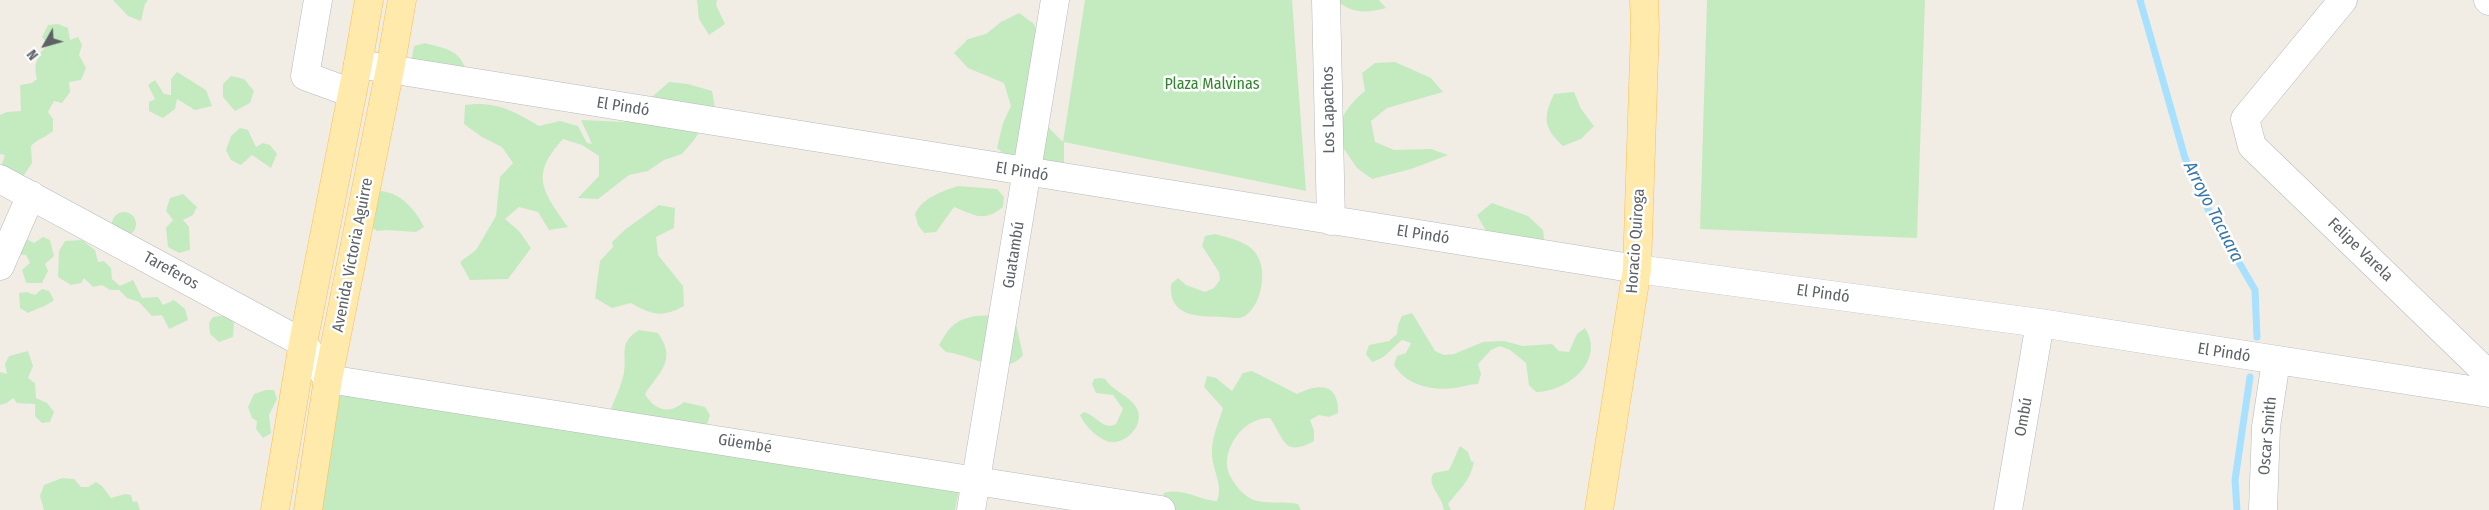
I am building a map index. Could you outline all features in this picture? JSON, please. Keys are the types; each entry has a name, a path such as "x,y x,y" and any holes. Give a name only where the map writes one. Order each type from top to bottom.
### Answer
{"main road":[{"name":"Avenida Victoria Aguirre","path":"275,510 303,343 369,0"},
{"name":"Avenida Victoria Aguirre","path":"308,510 328,379 390,70 402,0"},
{"name":"Horacio Quiroga","path":"1599,510 1637,269 1645,28 1644,0"}],"street":[{"path":"318,0 306,76 352,93"},
{"name":"Guatambú","path":"971,510 1055,0"},
{"name":"Los Lapachos","path":"1326,0 1332,221"},
{"name":"Felipe Varela","path":"2343,0 2245,119 2252,146 2489,375"},
{"name":"El Pindó","path":"358,64 1028,173 1637,269 2040,323 2276,362 2489,393"},
{"name":"Tareferos","path":"0,179 31,194 303,343 328,379"},
{"path":"0,266 31,194"},
{"name":"Ombú","path":"2008,510 2040,323"},
{"name":"Oscar Smith","path":"2264,510 2266,427 2276,362"},
{"name":"Güembé","path":"328,379 1161,510"}],"green space":[{"path":"113,0 148,0 145,4 141,21 128,16"},
{"path":"697,0 717,0 716,5 725,24 709,35 699,19"},
{"name":"Plaza Malvinas","path":"1085,0 1292,0 1306,191 1064,142 1064,166 1012,161 997,148 1003,123 1011,106 1004,83 968,68 954,53 968,39 986,34 1001,22 1019,13 1034,24 1047,60 1048,127 1063,142"},
{"path":"1336,0 1379,0 1386,8 1360,11 1348,8"},
{"path":"1707,0 1925,0 1917,238 1700,229"},
{"path":"58,24 68,28 70,40 78,37 82,45 79,55 86,68 81,80 69,82 70,92 62,103 54,101 48,112 53,119 53,131 31,146 32,163 24,175 9,178 0,169 5,155 0,154 0,115 7,112 21,111 20,85 32,83 37,79 35,69 37,60 41,52 48,45 42,37 48,25"},
{"path":"425,43 444,48 455,54 464,64 466,71 411,62 414,46"},
{"path":"1395,62 1431,78 1443,92 1387,108 1371,121 1375,142 1394,150 1431,149 1448,155 1411,169 1372,179 1357,168 1335,136 1346,111 1365,91 1362,73 1375,63"},
{"path":"177,72 206,90 212,106 195,110 177,99 175,109 163,118 149,111 149,102 155,99 148,85 155,80 164,94 171,95 171,79"},
{"path":"231,76 244,79 254,91 250,103 235,111 223,97 223,84"},
{"path":"669,82 688,84 712,91 715,108 694,140 682,154 664,160 648,171 629,175 598,199 578,198 599,176 599,156 582,145 563,139 546,163 543,183 546,193 568,227 549,230 538,212 519,207 505,219 519,231 531,248 508,279 470,280 460,262 476,250 496,216 500,177 513,163 502,147 482,137 464,124 465,105 486,104 504,108 539,126 560,121 578,126 587,143 592,144 581,120 624,122"},
{"path":"1574,92 1581,109 1594,126 1581,139 1563,146 1548,128 1548,110 1554,94"},
{"path":"240,128 248,130 256,147 263,143 270,145 277,154 271,168 252,155 241,165 231,160 226,150 231,136"},
{"path":"958,186 997,189 1004,197 1003,207 990,215 979,216 954,207 936,232 924,233 918,225 915,214 918,208 933,196"},
{"path":"381,191 395,195 407,203 417,214 424,227 416,232 377,231 369,225 372,197"},
{"path":"183,194 197,207 193,215 183,220 189,227 190,250 179,253 168,247 166,228 173,220 166,211 170,198"},
{"path":"1492,203 1528,216 1543,230 1545,250 1487,233 1477,215"},
{"path":"659,205 675,208 674,228 656,237 658,255 683,286 684,306 676,310 657,314 631,303 612,308 595,298 600,261 613,247 612,242 626,229"},
{"path":"124,212 129,213 135,219 135,229 129,235 124,236 119,235 113,229 112,224 113,219 119,213"},
{"path":"1215,234 1250,247 1258,257 1261,265 1262,284 1260,294 1256,303 1245,316 1237,318 1187,313 1174,303 1171,295 1171,284 1178,278 1186,285 1205,292 1214,288 1220,280 1219,272 1202,246 1205,236"},
{"path":"21,236 34,243 43,237 50,240 54,256 45,264 48,271 42,283 26,283 22,270 30,263 26,255 17,254"},
{"path":"82,240 95,250 98,262 104,261 111,268 112,279 120,286 133,280 142,298 158,297 163,305 174,300 185,309 188,320 169,329 162,315 152,316 139,302 127,298 119,290 110,290 102,285 93,287 84,278 81,283 71,285 58,277 59,251 65,241"},
{"path":"42,289 49,291 54,300 28,313 20,308 19,293 27,292 35,295"},
{"path":"1412,313 1435,351 1444,355 1454,354 1483,342 1504,341 1523,346 1552,344 1559,351 1569,352 1577,334 1585,328 1590,340 1591,352 1587,363 1580,372 1560,387 1548,391 1536,392 1529,385 1526,363 1510,350 1500,346 1491,350 1478,364 1481,374 1478,384 1446,389 1429,387 1412,382 1399,372 1394,365 1397,356 1406,353 1411,343 1402,340 1385,356 1372,362 1366,354 1369,345 1389,341 1397,334 1402,316"},
{"path":"226,315 234,323 233,337 219,342 210,334 209,323 213,317"},
{"path":"975,316 996,316 1016,324 1023,355 1015,362 997,365 946,352 939,345 953,326 962,320"},
{"path":"639,330 658,333 664,342 666,351 666,358 661,372 645,394 653,404 662,409 673,408 684,402 705,407 710,415 707,425 610,411 624,373 626,344 628,339"},
{"path":"28,351 33,366 28,378 35,383 36,398 47,403 54,412 50,422 42,423 35,416 35,404 17,403 13,398 7,403 0,405 0,372 7,374 5,364 9,356"},
{"path":"1252,371 1297,394 1320,387 1331,391 1335,396 1338,413 1329,417 1319,415 1310,420 1314,430 1314,441 1304,446 1290,446 1286,443 1270,418 1253,422 1246,426 1230,448 1227,465 1229,473 1237,487 1248,497 1265,502 1298,504 1301,510 1162,510 1161,503 1164,493 1178,492 1217,501 1219,489 1212,458 1212,445 1223,408 1204,387 1207,376 1216,378 1232,391 1243,373"},
{"path":"328,379 959,490 955,510 308,510"},
{"path":"1094,379 1105,379 1113,388 1130,400 1138,413 1138,424 1135,429 1127,437 1116,442 1100,438 1086,425 1080,415 1084,412 1107,426 1116,424 1123,409 1113,395 1096,393 1092,384"},
{"path":"266,390 274,390 277,399 269,415 271,433 263,438 256,429 257,421 252,418 248,407 254,394"},
{"path":"1460,446 1468,452 1471,461 1474,462 1467,480 1448,504 1451,510 1444,510 1433,486 1432,477 1434,473 1449,470"},
{"path":"62,478 74,479 81,487 88,487 96,482 102,486 111,498 125,494 131,495 133,502 137,501 140,510 44,510 40,496 44,485"}],"waterway":[{"name":"Arroyo Tacuara","path":"2140,0 2185,158 2209,211 2255,290 2257,337"},
{"name":"Arroyo Tacuara","path":"2237,510 2235,480 2250,377"}]}
